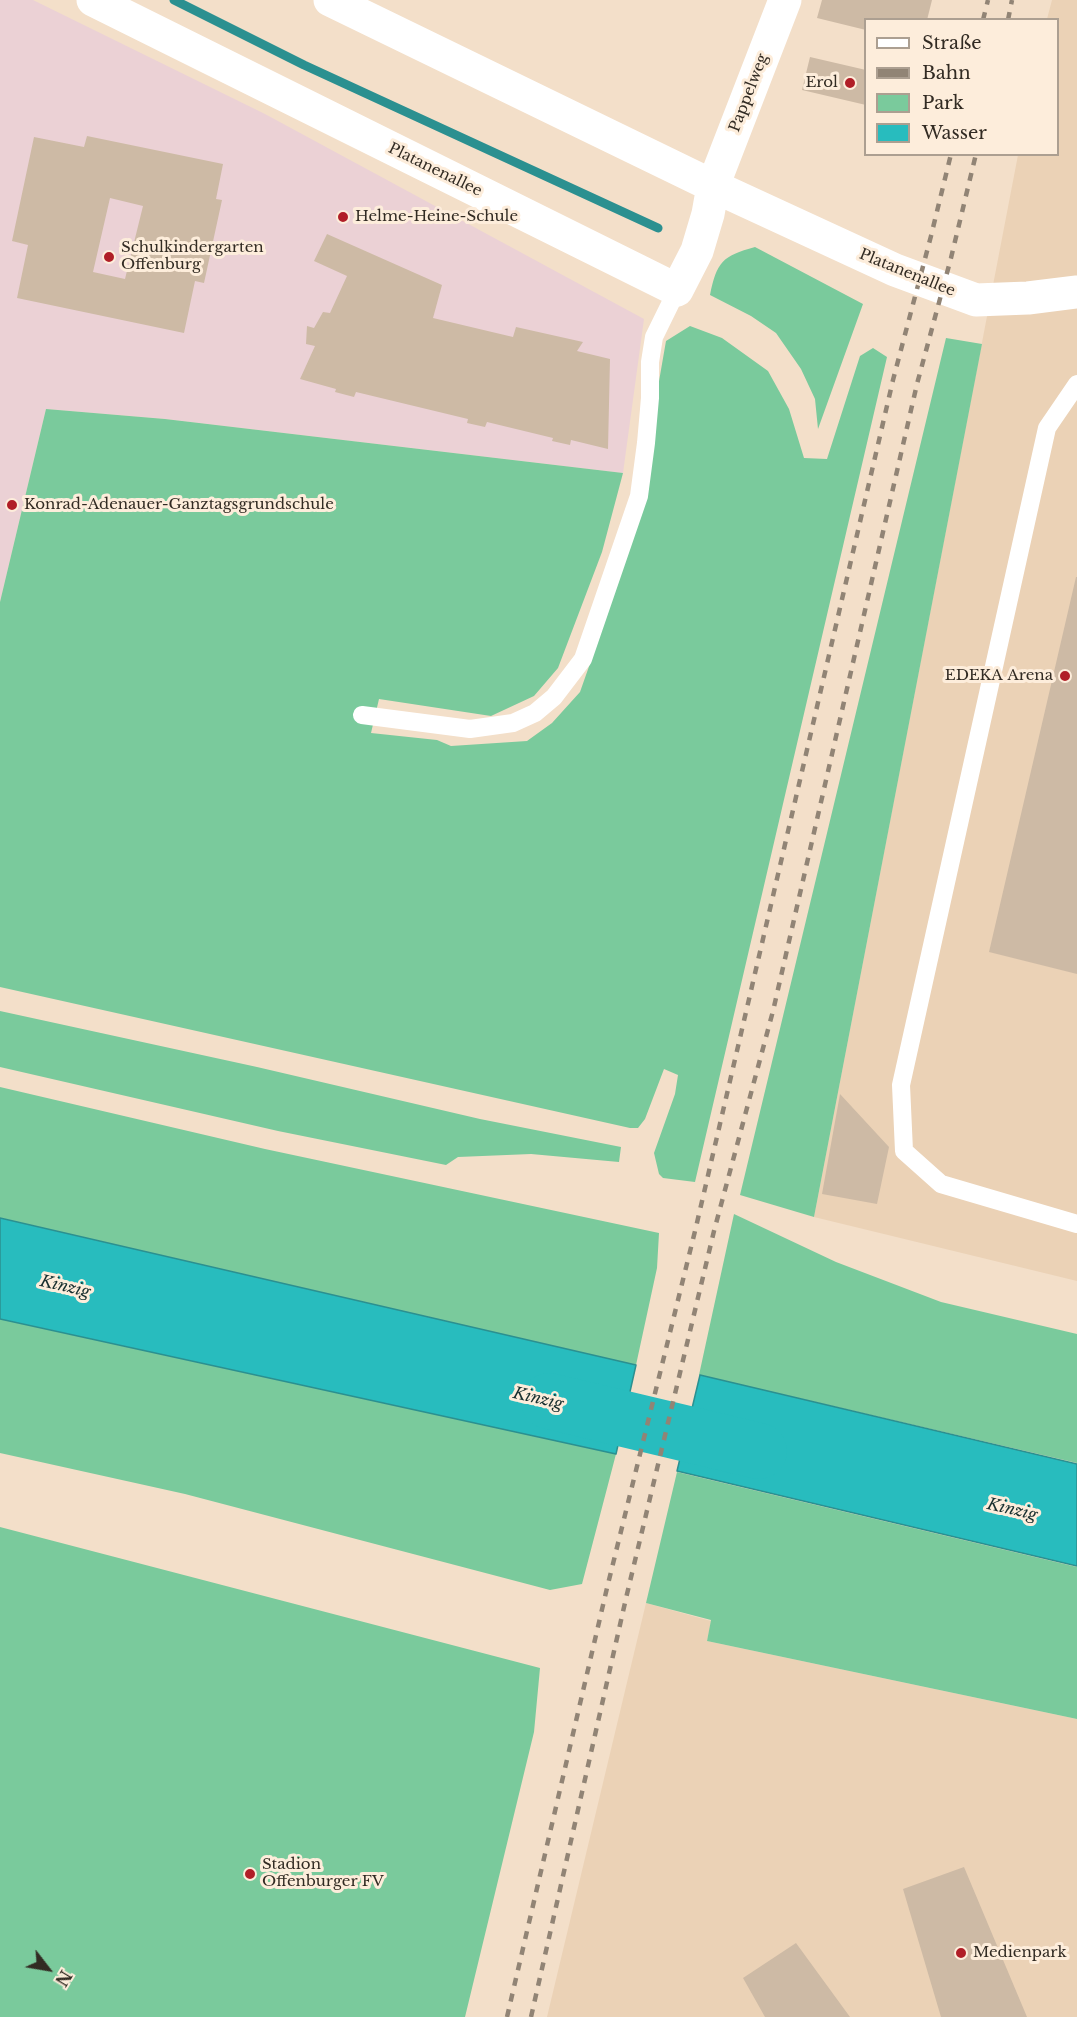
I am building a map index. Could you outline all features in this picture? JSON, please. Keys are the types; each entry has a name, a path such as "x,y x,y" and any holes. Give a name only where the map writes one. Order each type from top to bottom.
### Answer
{"street":[{"name":"Platanenallee","path":"93,0 677,290"},
{"name":"Platanenallee","path":"330,0 713,186 895,270 976,300 1028,298 1077,292"},
{"name":"Pappelweg","path":"713,186 785,0"},
{"path":"677,290 697,251 708,214 713,186"}],"lane":[{"path":"362,715 470,729 513,723 535,713 554,697 584,659 639,496 648,420 650,363 654,337 677,290"},
{"path":"1077,384 1047,428 901,1085 904,1150 941,1185 1077,1224"}],"shaded area":[{"path":"0,0 33,0 265,114 644,319 623,473 165,419 46,409 0,602"},
{"path":"1052,0 1077,0 1077,1281 814,1217 1018,156 1059,156 1059,18 1047,18"},
{"path":"646,1603 711,1621 707,1641 1077,1719 1077,2017 547,2017"}],"green space":[{"path":"755,247 863,304 818,429 815,399 801,369 776,333 751,316 710,295 715,275 723,262 728,257"},
{"path":"690,326 722,338 768,371 789,409 804,458 827,459 860,356 873,348 887,357 695,1182 663,1178 659,1174 654,1153 675,1094 678,1075 664,1069 645,1119 638,1128 630,1128 0,987 0,602 46,409 165,419 623,473 602,552 558,668 534,696 491,716 379,699 371,733 437,740 451,746 527,741 552,723 580,692 605,621 658,387 666,341"},
{"path":"946,338 982,344 814,1217 740,1195"},
{"path":"0,1011 480,1119 621,1147 619,1162 531,1154 458,1157 446,1165 278,1131 0,1067"},
{"path":"0,1087 265,1149 659,1233 657,1268 636,1365 0,1218"},
{"path":"734,1214 836,1262 941,1302 1077,1334 1077,1463 699,1375"},
{"path":"0,1319 616,1454 582,1584 550,1590 185,1494 0,1453"},
{"path":"677,1472 1077,1567 1077,1719 707,1641 711,1620 646,1603"},
{"name":"Stadion Offenburger FV","path":"0,1527 540,1668 534,1732 465,2017 0,2017"}],"water":[{"path":"0,1218 636,1365 616,1454 0,1319"},
{"path":"700,1375 1077,1464 1077,1566 677,1471"}],"building":[{"path":"822,0 932,0 928,18 864,18 864,30 817,18"},
{"path":"810,57 864,70 864,105 802,90"},
{"path":"87,136 223,164 216,199 222,200 204,283 195,281 184,333 17,298 28,245 12,241 34,137 84,147","holes":["110,198 143,206 125,279 93,272"]},
{"path":"327,234 442,285 433,318 513,337 516,327 583,342 577,351 610,359 608,449 571,440 570,445 552,441 553,438 487,422 485,427 467,423 468,419 356,392 354,397 335,392 336,389 300,379 315,346 306,344 307,326 314,328 323,312 330,313 347,276 314,261"},
{"path":"1077,577 1077,974 989,952"},
{"path":"840,1094 889,1147 877,1204 822,1194"},
{"name":"Medienpark","path":"964,1867 1027,2017 941,2017 903,1889"},
{"path":"796,1943 850,2017 765,2017 743,1978"}],"waterway":[{"path":"174,0 304,65 658,228"},
{"name":"Kinzig","path":"549,1401 759,1451"}],"railway":[{"path":"984,18 988,0"},
{"path":"1008,18 1012,0"},
{"path":"507,2017 607,1588 696,1227 893,380 951,156"},
{"path":"531,2017 627,1594 714,1231 773,1011 917,384 976,156"}],"place":[{"name":"Erol","path":"850,83"},
{"name":"Helme-Heine-Schule","path":"343,217"},
{"name":"Schulkindergarten Offenburg","path":"109,257"},
{"name":"Konrad-Adenauer-Ganztagsgrundschule","path":"12,505"},
{"name":"EDEKA Arena","path":"1065,676"},
{"name":"Stadion Offenburger FV","path":"250,1874"},
{"name":"Medienpark","path":"961,1953"}]}
